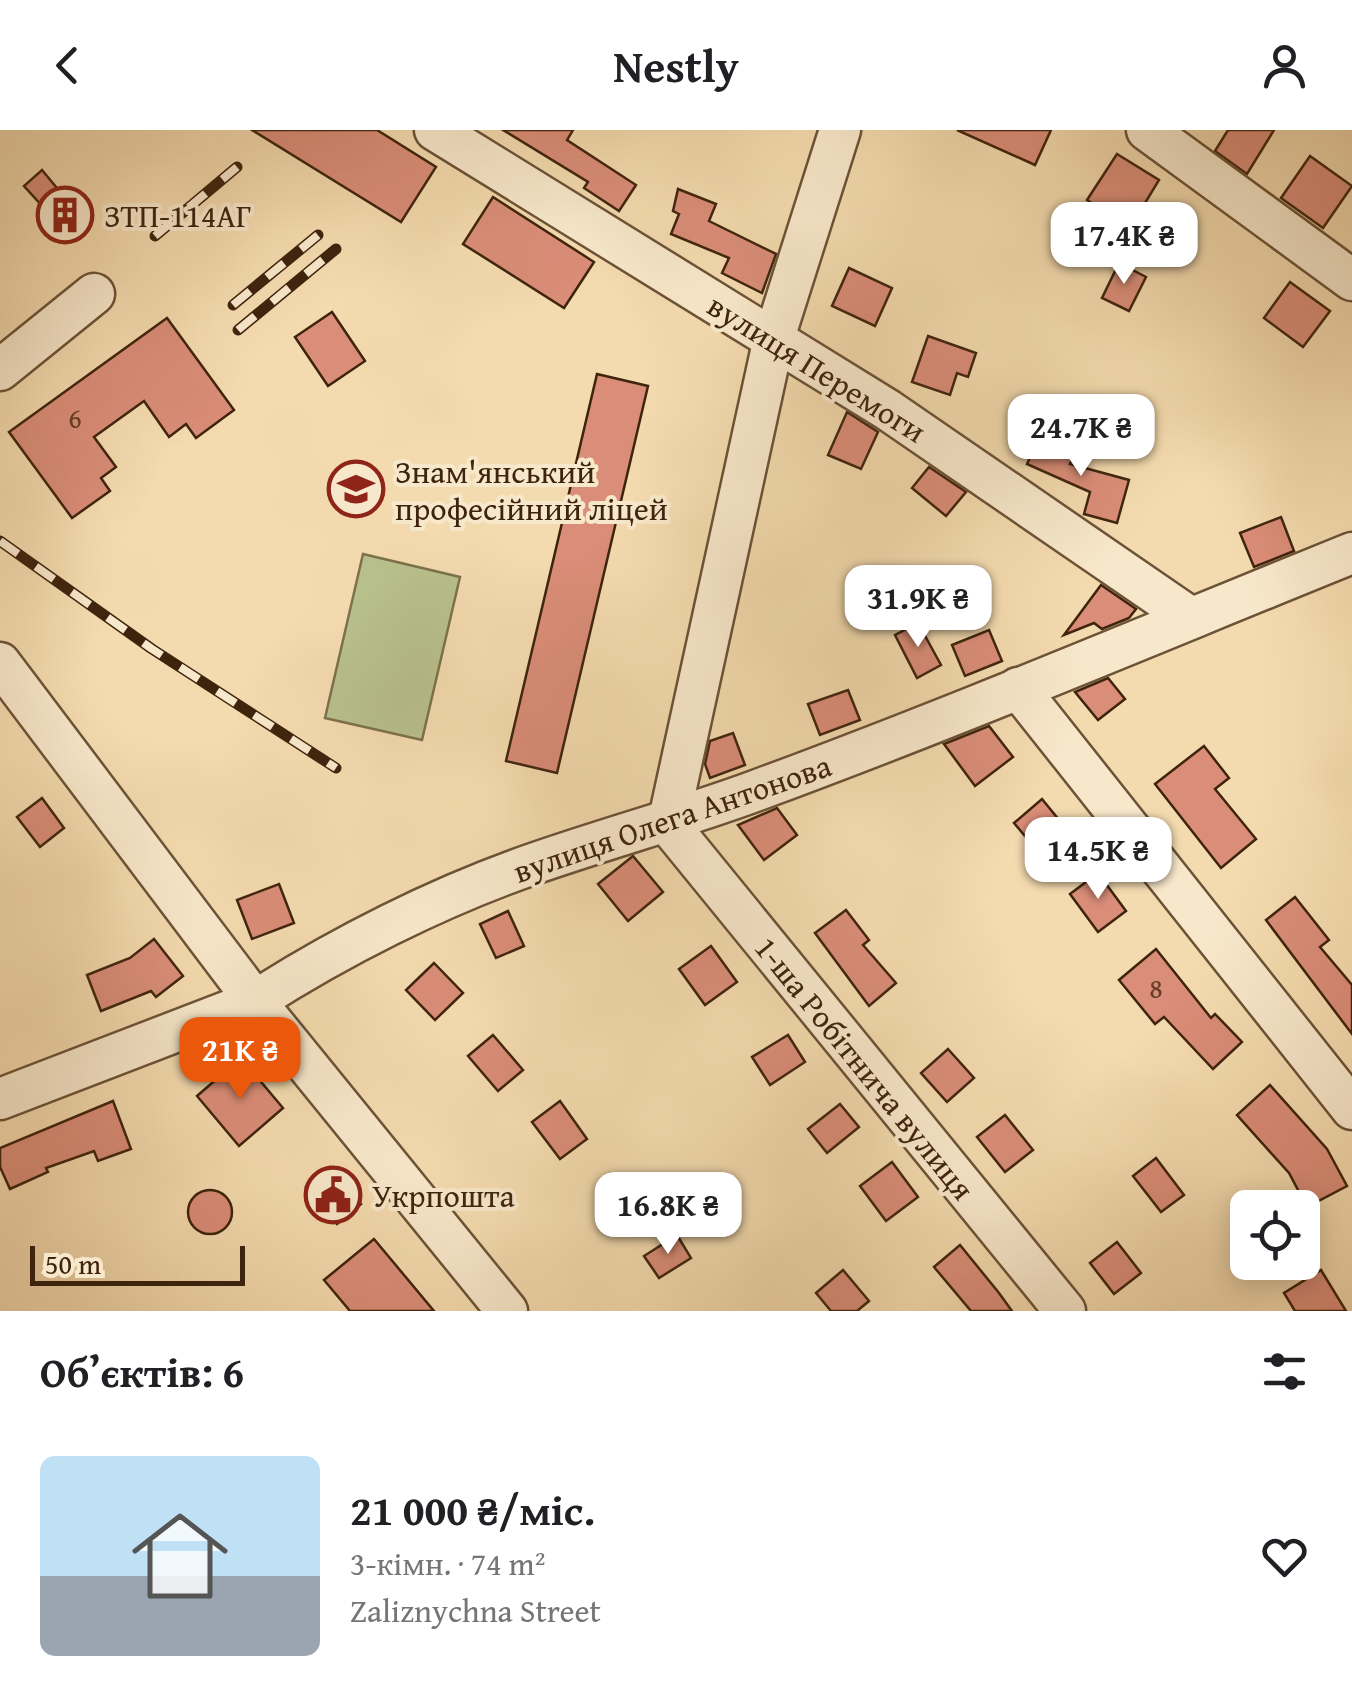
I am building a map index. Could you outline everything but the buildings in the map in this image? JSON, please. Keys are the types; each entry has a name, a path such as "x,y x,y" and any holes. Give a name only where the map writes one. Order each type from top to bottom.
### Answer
{"street":[{"name":"вулиця Перемоги","path":"436,130 888,410 1191,618"},
{"path":"668,824 774,338 840,130"},
{"path":"1148,130 1352,280"},
{"path":"0,370 94,294"},
{"name":"вулиця Олега Антонова","path":"0,1099 255,1001 293,976 531,864 668,824 1352,553"},
{"path":"0,663 255,1001 507,1311"},
{"path":"1018,688 1352,1109"},
{"name":"1-ша Робітнича вулиця","path":"668,824 1064,1311"}],"green space":[{"path":"363,554 460,577 422,740 325,718"}],"railway":[{"path":"155,236 237,167"},
{"path":"233,305 318,235"},
{"path":"238,330 336,249"},
{"path":"0,541 152,649 336,768"}],"place":[{"name":"ЗТП-114АГ","path":"65,215"},
{"name":"Знам'янський професійний ліцей","path":"356,489"},
{"name":"Укрпошта","path":"333,1195"}]}
